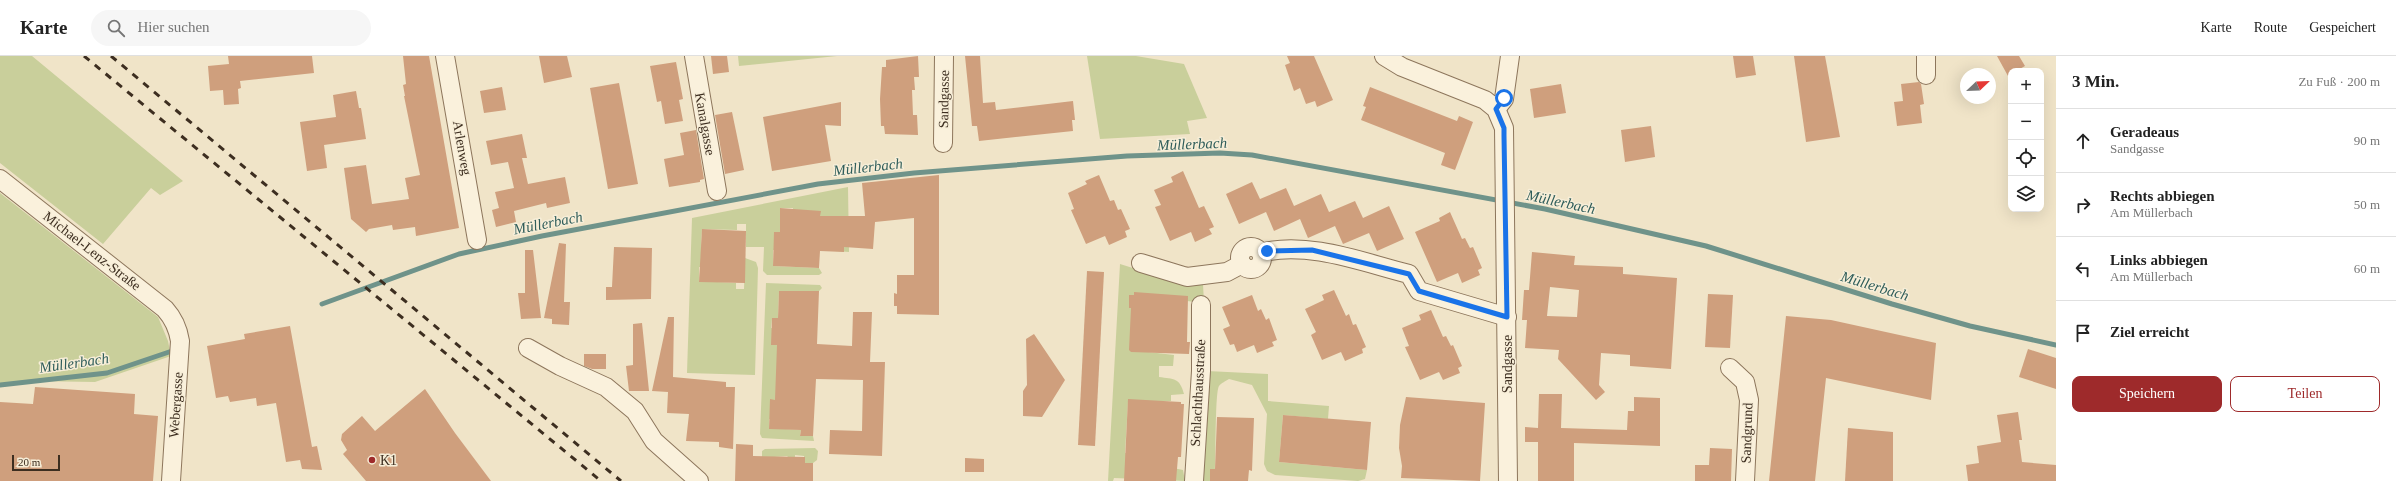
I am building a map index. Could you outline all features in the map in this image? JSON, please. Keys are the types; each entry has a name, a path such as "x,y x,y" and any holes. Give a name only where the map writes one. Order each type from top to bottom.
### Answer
{"street":[{"name":"Arlenweg","path":"445,56 477,240"},
{"name":"Kanalgasse","path":"694,56 717,191"},
{"name":"Sandgasse","path":"943,143 944,56"},
{"path":"1384,56 1402,68 1485,100 1496,109 1504,98 1510,56"},
{"path":"1926,56 1926,75"},
{"name":"Sandgasse","path":"1496,109 1504,128 1508,481"},
{"name":"Michael-Lenz-Straße","path":"0,179 165,309 179,342"},
{"path":"1141,263 1187,277 1227,272 1242,264 1247,268 1256,268 1261,262 1261,253 1285,250 1312,250 1409,274 1419,291 1507,317"},
{"name":"Schlachthausstraße","path":"1194,481 1201,371 1201,305"},
{"name":"Webergasse","path":"171,481 179,342"},
{"path":"528,348 560,366 606,387 635,411 654,441 699,481"},
{"name":"Sandgrund","path":"1730,368 1745,382 1749,400 1745,481"}],"green space":[{"path":"0,56 32,56 183,181 160,195 151,188 103,244 0,163"},
{"path":"738,56 837,56 739,66"},
{"path":"1087,56 1136,56 1184,64 1207,118 1187,121 1190,134 1100,139"},
{"path":"848,187 849,252 835,251 820,233 820,211 793,215 793,208 780,208 780,232 774,232 774,243 779,250 773,250 773,266 819,268 822,273 819,275 767,275 763,271 764,247 746,247 746,224 737,224 737,230 702,229 701,246 706,267 699,267 699,281 736,283 736,289 744,289 745,258 756,262 758,268 755,375 687,373 692,218"},
{"path":"0,193 158,317 168,341 171,356 95,382 33,381 0,385"},
{"path":"1120,264 1136,269 1139,267 1203,284 1204,303 1187,301 1131,350 1174,355 1173,366 1159,366 1159,377 1176,380 1181,385 1184,394 1171,395 1171,401 1128,402 1125,453 1168,458 1168,467 1183,470 1185,481 1114,478 1113,481 1108,481"},
{"path":"766,283 820,285 822,288 819,291 809,291 809,297 792,297 792,291 779,291 778,318 772,319 771,328 778,329 804,346 775,400 771,400 775,419 769,419 769,428 801,430 800,436 813,436 814,441 762,438 760,434"},
{"path":"1207,371 1268,374 1268,401 1329,406 1328,419 1283,415 1279,462 1367,470 1365,479 1358,481 1275,475 1267,471 1264,464 1267,414 1252,385 1229,379 1219,386 1218,391 1216,411 1215,469 1210,469 1210,481 1203,481"},
{"path":"815,448 818,451 817,460 813,463 805,463 804,456 795,455 795,463 787,456 774,457 773,481 762,481 762,451 765,449"}],"building":[{"path":"228,56 312,56 314,73 240,81 241,88 238,89 239,104 224,105 223,90 210,91 208,66 229,64"},
{"path":"403,56 429,56 459,228 416,236 415,227 393,230 392,225 369,229 366,232 351,219 344,168 366,165 372,204 409,199 405,178 420,175 404,96 403,85 406,84"},
{"path":"539,56 567,56 572,77 544,83"},
{"path":"711,56 727,56 729,72 713,74"},
{"path":"918,56 919,77 914,77 915,90 912,90 913,115 917,115 918,135 885,134 884,126 881,126 880,99 882,67 886,67 886,60"},
{"path":"965,56 980,56 983,103 995,102 996,110 1073,101 1075,120 1072,120 1073,131 979,141 977,126 972,126"},
{"path":"1287,56 1314,56 1333,100 1317,107 1315,101 1306,104 1300,88 1294,91 1285,65 1290,63"},
{"path":"1733,56 1753,56 1756,75 1736,78"},
{"path":"1794,56 1825,56 1840,137 1806,142"},
{"path":"1997,56 2019,56 2025,66 2021,68 2008,68 2008,76"},
{"path":"676,62 683,99 679,100 683,121 665,124 661,101 657,102 650,66"},
{"path":"1919,82 1921,84 1924,104 1920,105 1922,123 1897,126 1894,102 1903,101 1901,84"},
{"path":"619,83 638,184 608,189 590,88"},
{"path":"1561,84 1566,113 1534,118 1530,89"},
{"path":"502,87 506,110 484,113 480,91"},
{"path":"1370,87 1457,121 1459,116 1473,122 1455,170 1441,165 1445,153 1361,120 1366,107 1363,106"},
{"path":"356,91 359,108 361,108 366,139 324,145 327,168 307,171 300,122 336,117 333,95"},
{"path":"841,102 841,126 825,125 831,161 772,171 763,117"},
{"path":"732,112 744,170 725,174 715,115"},
{"path":"1651,126 1655,157 1625,162 1621,130"},
{"path":"696,130 704,179 700,180 700,182 669,187 664,159 684,155 680,133"},
{"path":"522,134 527,158 522,158 528,184 565,177 570,203 547,208 546,203 514,211 516,222 496,227 492,210 499,208 495,192 514,188 508,162 491,165 486,141"},
{"path":"1183,171 1199,208 1204,206 1214,227 1209,229 1212,234 1195,242 1191,232 1170,241 1155,207 1161,205 1154,190 1173,182 1171,177"},
{"path":"939,175 939,315 897,314 897,306 894,306 894,293 897,294 897,275 914,275 914,218 875,222 873,249 844,247 844,252 820,251 819,268 773,266 774,232 780,232 780,208 821,211 820,216 865,216 862,183"},
{"path":"1099,175 1110,201 1114,200 1118,210 1121,209 1130,229 1125,231 1127,237 1109,245 1105,236 1086,244 1071,210 1074,209 1068,193 1087,184 1085,181"},
{"path":"1252,182 1260,199 1286,188 1294,206 1321,194 1329,212 1355,201 1363,218 1389,206 1404,239 1377,251 1369,233 1343,244 1335,226 1308,238 1300,219 1274,231 1266,212 1239,224 1226,194"},
{"path":"1450,212 1462,239 1465,238 1470,248 1473,247 1482,268 1478,270 1480,275 1462,283 1458,273 1437,282 1415,232 1440,221 1439,218"},
{"path":"702,229 746,231 745,283 699,282"},
{"path":"559,243 566,244 564,302 570,302 569,325 552,324 552,319 544,318"},
{"path":"614,247 652,248 651,299 606,300 606,287 612,287"},
{"path":"525,250 533,250 541,318 521,319 518,293 525,293"},
{"path":"1532,252 1575,256 1574,265 1623,267 1623,274 1677,278 1671,369 1630,366 1630,355 1601,353 1599,385 1605,392 1596,400 1558,359 1559,350 1525,348 1527,320 1522,320 1524,290 1529,290","holes":["1550,287 1579,290 1577,317 1547,316"]},
{"path":"1087,271 1104,272 1095,446 1078,445"},
{"path":"1334,290 1346,316 1349,314 1353,325 1356,324 1366,347 1362,349 1363,353 1345,361 1341,352 1322,360 1311,335 1316,332 1305,309 1324,300 1322,295"},
{"path":"779,291 819,291 817,344 852,346 853,312 872,312 870,362 885,362 882,456 829,454 830,430 862,431 863,380 816,379 813,436 800,436 801,430 769,429 770,399 775,400 777,345 771,345 772,318 778,318"},
{"path":"1134,292 1188,296 1187,342 1190,342 1189,354 1131,352 1129,350 1131,308 1129,308 1129,295 1134,295"},
{"path":"1708,294 1733,295 1730,348 1705,347"},
{"path":"1252,295 1258,311 1261,309 1266,320 1269,318 1277,340 1272,342 1274,346 1257,353 1254,345 1237,352 1234,344 1230,345 1223,329 1230,326 1222,307"},
{"path":"1431,310 1443,337 1446,336 1451,346 1453,345 1462,366 1458,368 1460,373 1443,380 1439,372 1420,380 1405,347 1409,346 1402,328 1421,320 1419,315"},
{"path":"1786,316 1831,320 1936,343 1931,400 1826,378 1815,481 1769,481"},
{"path":"668,317 674,317 673,377 726,382 726,387 735,387 733,449 719,447 719,442 686,441 689,414 667,413 668,392 652,391"},
{"path":"642,323 649,391 629,391 626,366 633,365 633,324"},
{"path":"290,326 312,447 317,446 322,470 302,469 300,460 286,462 276,403 257,406 256,398 230,402 228,396 216,398 207,346 245,339 244,334"},
{"path":"1034,334 1065,380 1042,417 1023,416 1023,391 1027,385 1026,339"},
{"path":"2028,349 2056,358 2056,389 2019,377"},
{"path":"584,354 606,354 606,369 592,369 584,366"},
{"path":"35,387 135,394 134,414 158,416 153,481 0,481 0,402 33,404"},
{"path":"425,389 455,433 491,481 366,481 343,454 347,450 341,440 342,434 362,416 375,431"},
{"path":"1539,394 1562,394 1561,428 1627,430 1628,411 1634,411 1634,397 1660,398 1660,446 1574,443 1574,481 1538,481 1538,442 1525,442 1525,427 1538,428"},
{"path":"1406,397 1485,403 1480,481 1401,478 1402,466 1399,448 1400,425"},
{"path":"1128,399 1181,402 1181,404 1184,404 1181,457 1178,457 1176,481 1124,481"},
{"path":"2018,412 2022,440 2019,440 2022,462 2056,465 2056,481 1968,481 1966,465 1979,463 1977,446 2001,442 1997,415"},
{"path":"1283,415 1371,422 1367,470 1279,462"},
{"path":"1217,417 1254,418 1252,471 1249,470 1248,481 1210,481 1210,469 1215,469"},
{"path":"1848,428 1893,432 1893,481 1845,481"},
{"path":"736,444 753,445 753,456 805,457 805,463 813,463 813,481 735,481"},
{"path":"1710,448 1732,449 1731,481 1695,481 1695,465 1709,465"},
{"path":"965,458 984,459 984,472 965,472"}],"waterway":[{"name":"Müllerbach","path":"322,304 459,254 542,236 818,184 914,173 1127,156 1220,153 1252,155 1545,209 1706,246 1892,304 1970,326 2056,345"},
{"name":"Müllerbach","path":"0,385 107,373 172,351"}],"railway":[{"path":"84,56 601,481"},
{"path":"111,56 621,481"}],"place":[{"name":"K1","path":"372,460"}],"route":[{"path":"1267,251 1312,250 1409,274 1419,291 1507,317 1504,210 1504,128 1496,109 1504,98"}]}
